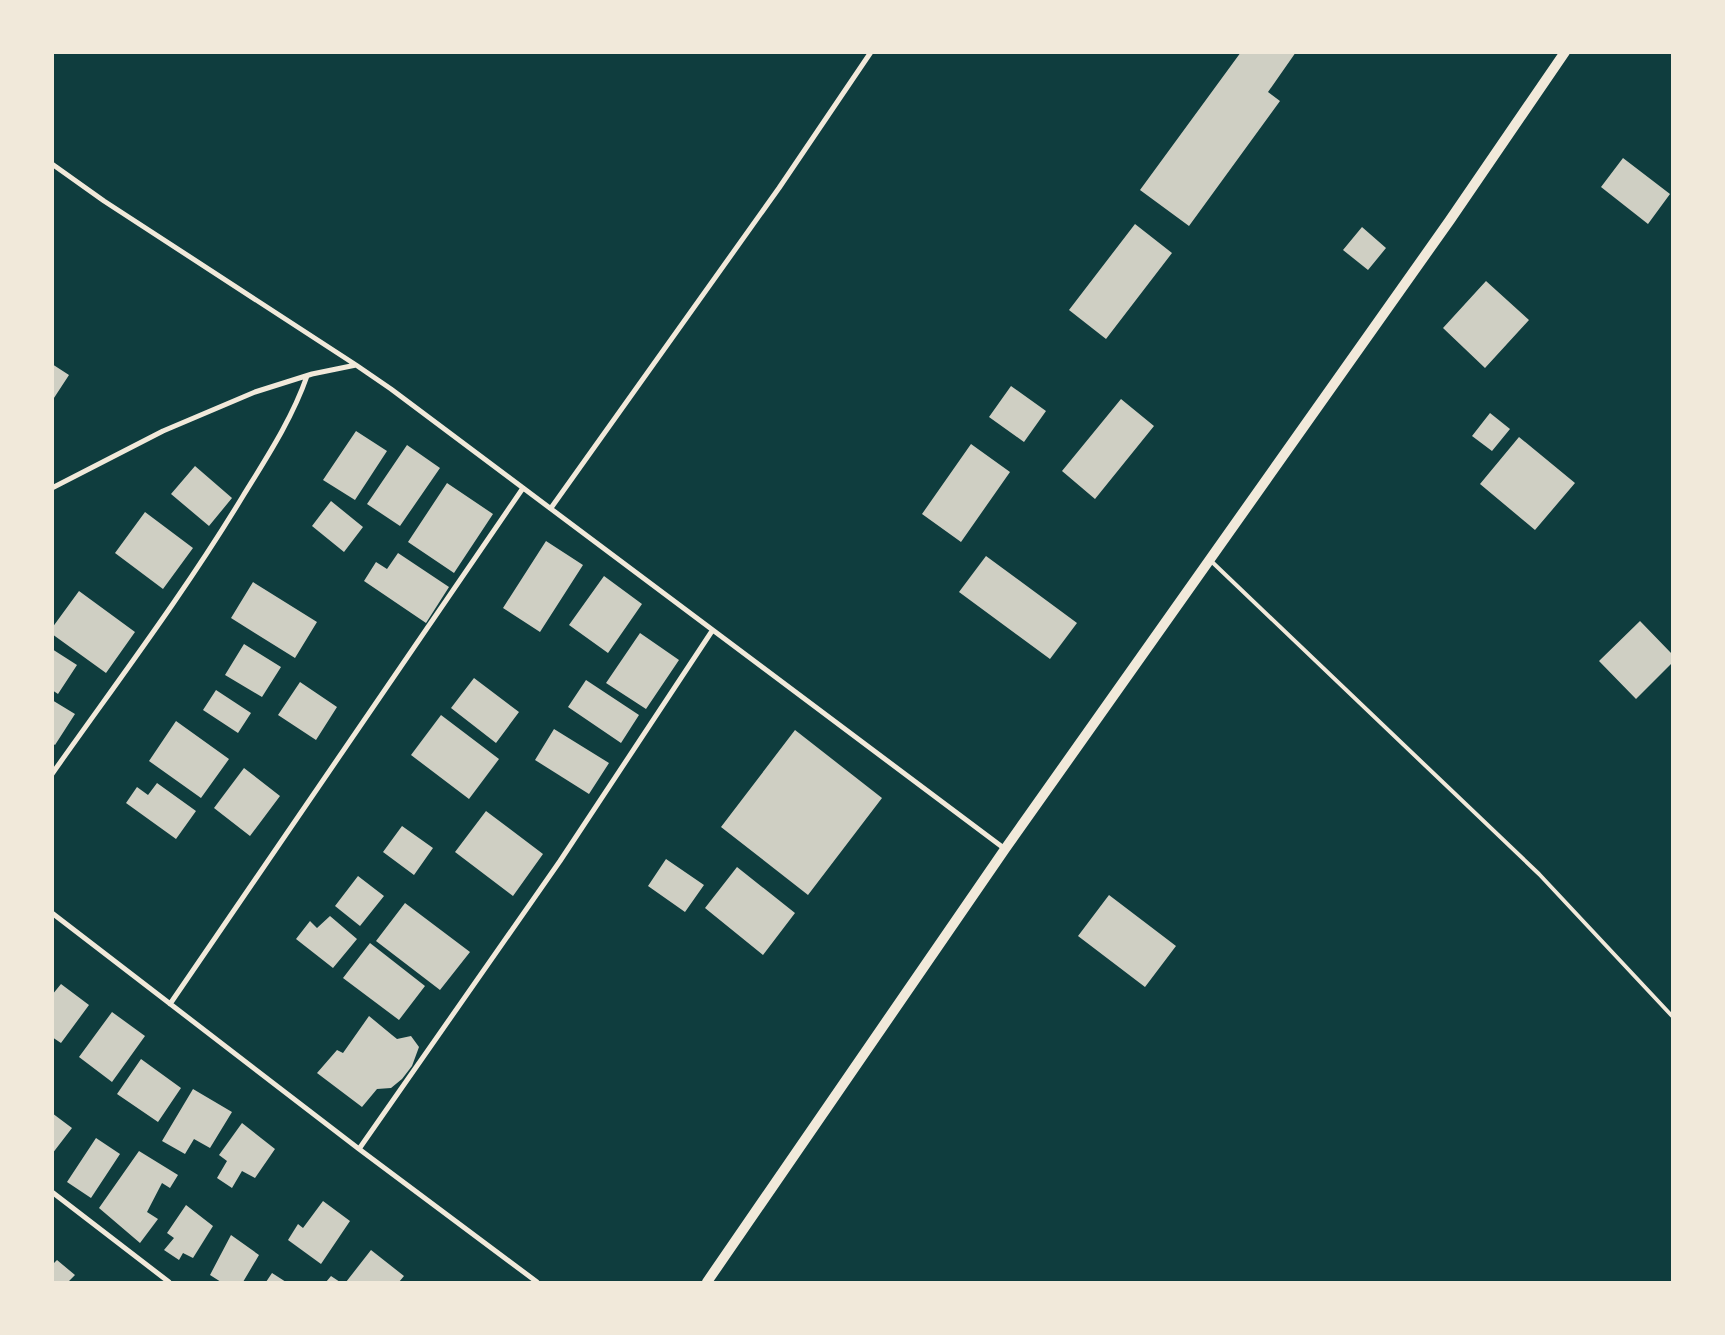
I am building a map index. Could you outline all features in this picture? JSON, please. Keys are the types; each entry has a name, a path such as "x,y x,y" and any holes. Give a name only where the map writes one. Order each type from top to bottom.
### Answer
{"main road":[{"path":"707,1282 1005,849 1450,220 1565,52"}],"street":[{"path":"551,508 779,188 871,52"},
{"path":"52,164 112,206 391,388 712,631 1005,849"},
{"path":"52,488 163,431 255,392 307,376 356,365"},
{"path":"52,774 219,535 285,427 298,401 307,376"},
{"path":"170,1004 523,488"},
{"path":"359,1149 560,861 712,631"},
{"path":"52,913 359,1149 537,1282"},
{"path":"52,1192 169,1282"}],"lane":[{"path":"1209,559 1539,874 1672,1016"}],"building":[{"path":"1241,52 1296,52 1268,92 1280,101 1189,226 1140,190"},
{"path":"1623,158 1670,194 1648,224 1601,187"},
{"path":"1135,224 1172,253 1106,339 1069,310"},
{"path":"1362,227 1386,248 1368,270 1343,250"},
{"path":"1486,281 1529,320 1485,368 1443,328"},
{"path":"52,364 69,375 52,401"},
{"path":"1011,386 1046,411 1024,442 989,417"},
{"path":"1121,399 1154,426 1095,499 1062,471"},
{"path":"1490,413 1510,429 1492,451 1472,436"},
{"path":"356,431 387,451 355,500 323,480"},
{"path":"1519,437 1575,483 1535,530 1480,484"},
{"path":"971,444 1010,472 961,542 922,514"},
{"path":"407,445 440,468 400,526 367,504"},
{"path":"195,466 232,498 209,526 171,494"},
{"path":"447,483 493,514 454,573 408,542"},
{"path":"331,501 363,527 344,552 312,526"},
{"path":"145,512 193,548 163,589 115,553"},
{"path":"546,541 583,565 540,632 503,608"},
{"path":"398,553 449,587 426,623 364,581 376,562 387,569"},
{"path":"986,556 1077,623 1050,659 959,592"},
{"path":"604,576 642,604 608,653 569,625"},
{"path":"253,582 317,622 295,658 231,618"},
{"path":"79,591 135,632 106,673 52,634 52,628"},
{"path":"1640,621 1672,654 1672,663 1636,699 1599,661"},
{"path":"640,633 679,660 646,709 606,683"},
{"path":"244,644 281,667 262,697 225,675"},
{"path":"52,649 77,665 58,694 52,690"},
{"path":"474,678 519,712 496,743 451,708"},
{"path":"586,680 639,715 621,743 568,707"},
{"path":"300,682 337,707 316,740 278,715"},
{"path":"216,690 251,713 238,733 203,710"},
{"path":"52,700 75,714 55,745 52,743"},
{"path":"441,715 499,759 469,799 411,755"},
{"path":"176,721 229,759 201,798 149,761"},
{"path":"554,729 609,763 589,794 535,760"},
{"path":"795,730 882,798 808,895 721,827"},
{"path":"244,768 280,796 250,836 214,808"},
{"path":"157,783 196,811 176,839 126,803 137,787 148,795"},
{"path":"486,811 543,854 513,896 455,852"},
{"path":"402,826 433,848 414,875 383,852"},
{"path":"666,859 704,885 685,912 648,886"},
{"path":"737,867 795,913 763,955 705,908"},
{"path":"358,876 384,896 360,926 335,906"},
{"path":"1109,895 1176,946 1145,987 1078,936"},
{"path":"405,903 470,952 440,990 376,941"},
{"path":"330,916 357,939 333,968 296,939 310,921 317,928"},
{"path":"370,943 425,986 399,1020 343,978"},
{"path":"61,984 89,1005 61,1043 52,1037 52,995"},
{"path":"112,1012 145,1036 112,1082 79,1057"},
{"path":"369,1016 397,1039 411,1036 419,1047 412,1066 402,1079 391,1088 377,1089 362,1107 317,1073 337,1050 343,1053"},
{"path":"141,1059 181,1088 158,1122 117,1094"},
{"path":"193,1089 232,1112 210,1148 194,1139 185,1154 162,1141"},
{"path":"52,1113 72,1128 52,1154"},
{"path":"242,1123 275,1149 255,1178 242,1171 232,1188 217,1178 227,1161 219,1155"},
{"path":"96,1138 120,1154 91,1198 67,1182"},
{"path":"139,1151 178,1175 170,1188 162,1183 147,1212 158,1219 140,1243 99,1208"},
{"path":"323,1201 350,1221 321,1264 288,1240 298,1224 303,1228"},
{"path":"186,1205 213,1226 193,1258 183,1253 179,1260 164,1250 174,1238 167,1233"},
{"path":"231,1235 259,1255 243,1282 221,1282 210,1275"},
{"path":"371,1250 404,1276 399,1282 346,1282"},
{"path":"57,1260 75,1275 68,1282 52,1282 52,1265"},
{"path":"272,1273 286,1282 266,1282"},
{"path":"331,1276 340,1282 326,1282"}]}
